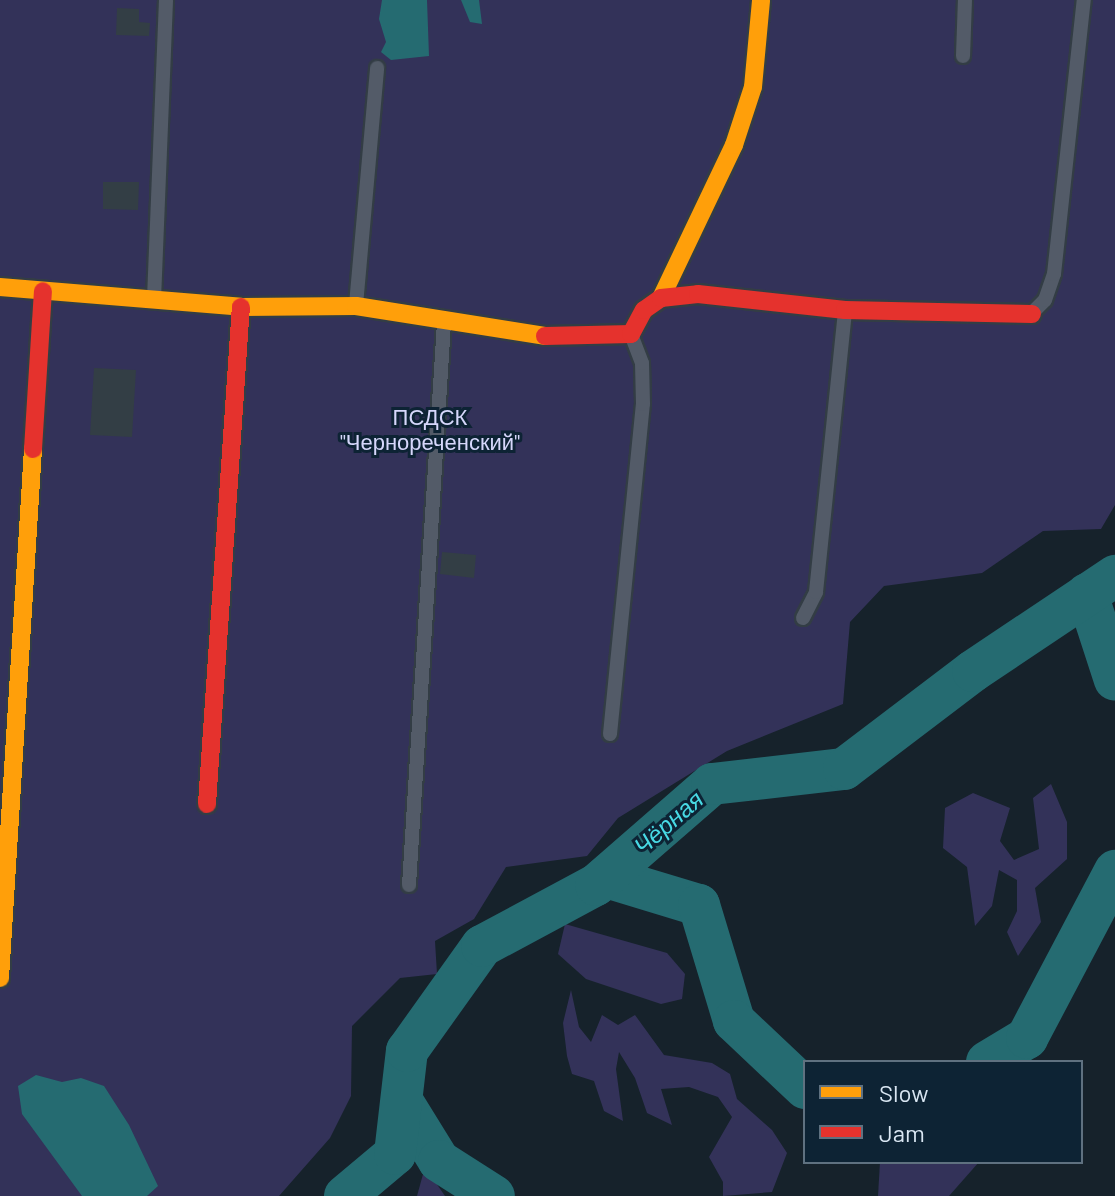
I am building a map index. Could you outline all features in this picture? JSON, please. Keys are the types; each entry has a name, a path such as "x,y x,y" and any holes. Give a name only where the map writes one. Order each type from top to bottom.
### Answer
{"street":[{"path":"0,287 241,307 356,306 558,338 631,334 644,310 661,298 734,145 753,87 761,0"},
{"path":"0,978 43,291"},
{"path":"661,298 740,296 845,310 1032,314"},
{"path":"207,804 241,307"}],"lane":[{"path":"154,301 166,0"},
{"path":"963,56 965,0"},
{"path":"1032,314 1045,300 1054,274 1084,0"},
{"path":"356,306 377,68"},
{"path":"803,618 816,592 845,310"},
{"path":"409,885 444,319"},
{"path":"610,734 643,404 642,363 631,334"}],"green space":[{"name":"ПСДСК \"Чернореченский\"","path":"0,0 1115,0 1115,505 1101,529 1043,531 982,573 884,586 850,622 843,704 727,751 618,818 587,856 506,867 474,919 435,941 437,974 400,978 352,1026 351,1096 330,1138 279,1196 0,1196"},
{"path":"1051,784 1067,822 1067,859 1035,888 1041,922 1018,956 1007,932 1017,911 1017,880 999,870 992,906 975,926 967,867 943,848 945,808 973,793 1010,808 1000,841 1014,860 1039,849 1033,798"},
{"path":"565,924 667,953 685,974 682,999 661,1004 586,979 558,954"},
{"path":"571,990 579,1027 591,1042 602,1015 618,1025 635,1015 664,1055 712,1063 730,1074 737,1099 772,1130 787,1153 772,1192 723,1196 723,1182 709,1157 732,1117 718,1097 689,1087 661,1089 672,1125 647,1113 635,1078 619,1052 616,1069 623,1121 604,1111 594,1081 572,1074 567,1056 563,1023"},
{"path":"880,1164 977,1164 949,1196 878,1196"},
{"path":"425,1167 445,1196 417,1196"}],"water":[{"path":"382,0 427,0 429,56 391,60 381,52 386,42 379,19"},
{"path":"461,0 479,0 482,24 470,22"},
{"path":"36,1075 62,1082 81,1078 104,1086 129,1125 158,1186 147,1196 82,1196 22,1114 18,1086"}],"building":[{"path":"117,8 139,9 139,22 150,23 149,36 116,35"},
{"path":"103,182 139,182 138,210 103,209"},
{"path":"94,368 136,370 132,437 90,435"},
{"path":"442,552 476,555 474,578 440,574"}],"waterway":[{"name":"Чёрная","path":"345,1196 395,1154 407,1051 482,946 596,885 712,784 844,769 973,671 1115,576"},
{"path":"1087,594 1115,680"},
{"path":"990,1060 1027,1038 1115,871"},
{"path":"606,877 699,905 734,1021 803,1086"},
{"path":"402,1101 439,1161 494,1196"}],"traffic: slow":[{"path":"661,298 734,145 753,87 761,0"},
{"path":"0,287 241,307 356,306 545,336"},
{"path":"0,978 33,449"}],"traffic: jam":[{"path":"33,449 43,291"},
{"path":"545,336 631,334 644,310 661,298 698,294 845,310 1032,314"},
{"path":"207,804 241,307"}]}
